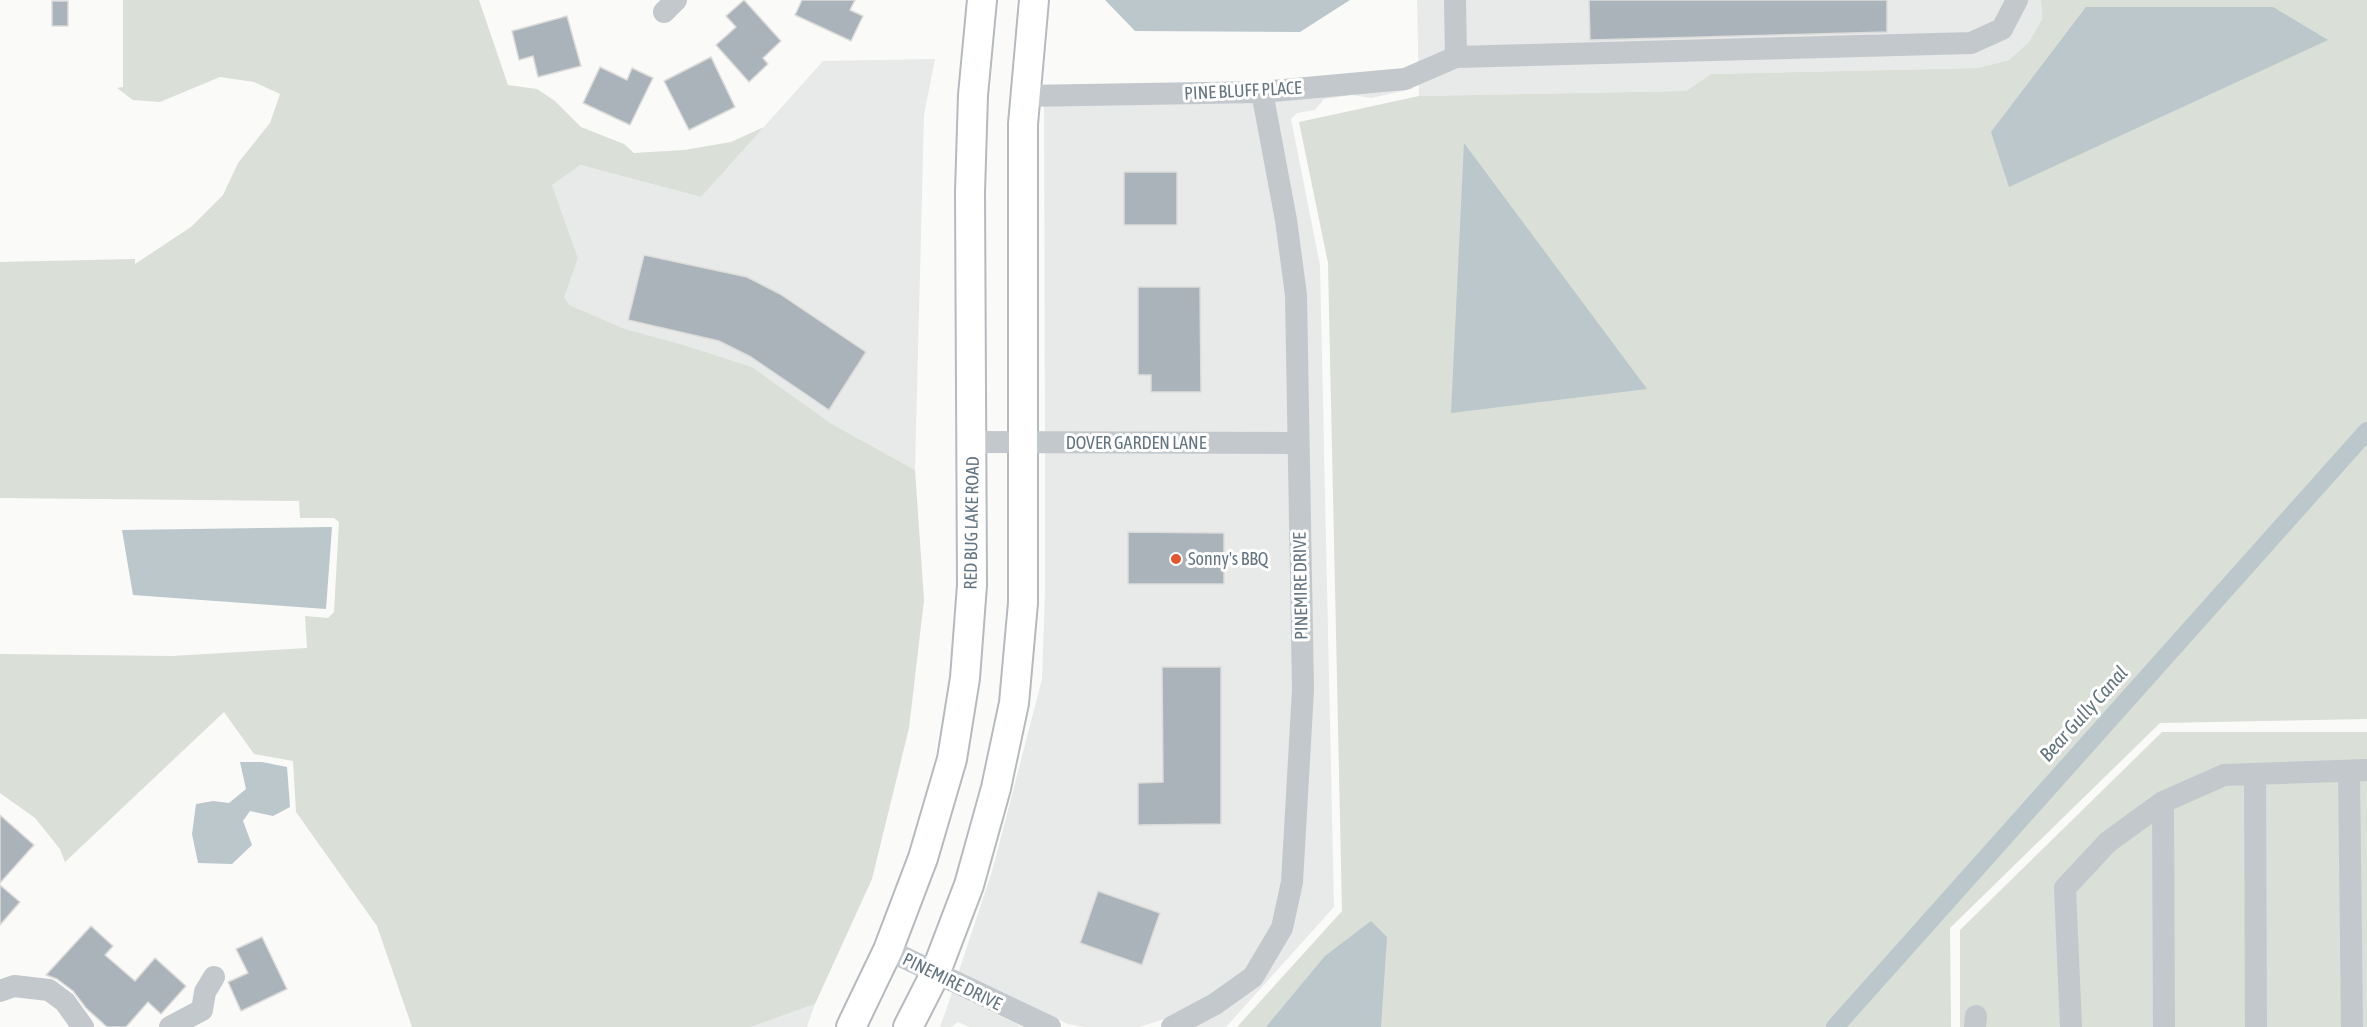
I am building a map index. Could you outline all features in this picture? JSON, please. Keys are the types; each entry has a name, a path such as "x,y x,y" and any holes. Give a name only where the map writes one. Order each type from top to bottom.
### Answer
{"main road":[{"name":"RED BUG LAKE ROAD","path":"851,1027 888,950 923,858 954,748 965,678 972,585 970,192 973,95 982,0"},
{"path":"908,1027 935,974 969,885 996,788 1014,703 1023,603 1025,442 1021,208 1024,96 1034,0"}],"street":[{"path":"1455,0 1456,57 1971,43 2002,29 2017,0"},
{"name":"PINE BLUFF PLACE","path":"1024,96 1262,92 1405,79 1456,57"},
{"name":"PINEMIRE DRIVE","path":"1172,1027 1215,1004 1253,977 1282,928 1292,882 1303,697 1296,295 1287,220 1262,92"},
{"name":"DOVER GARDEN LANE","path":"973,442 1298,443"},
{"path":"2071,1027 2065,888 2108,842 2163,802 2224,775 2358,771 2352,1027"},
{"path":"2255,774 2256,1027"},
{"path":"2163,802 2164,1027"},
{"name":"PINEMIRE DRIVE","path":"888,950 1050,1027"},
{"path":"170,1027 202,1010 205,992 214,977"},
{"path":"0,991 14,986 49,990 65,1002 83,1027"}],"shaded area":[{"path":"123,0 479,0 508,85 537,89 555,101 581,127 624,144 634,153 684,150 731,142 764,127 701,197 580,165 552,185 578,258 564,297 569,305 625,329 752,367 832,424 915,470 924,600 909,728 872,879 815,1004 751,1027 412,1027 377,926 296,812 293,761 254,754 224,712 65,862 60,849 35,818 0,793 0,654 172,656 307,648 305,616 328,618 334,612 339,522 334,518 300,518 299,501 0,498 0,262 135,259 135,264 191,227 223,195 238,163 270,123 280,94 254,82 220,77 160,102 133,100 117,88 123,87"},
{"path":"1105,0 1350,0 1300,32 1135,31"},
{"path":"1417,0 2041,0 2042,19 2029,42 2009,60 1978,68 1711,74 1686,91 1419,96"},
{"path":"2041,0 2367,0 2367,719 2160,723 1950,928 1951,1027 1237,1027 1342,911 1328,263 1299,122 1419,96 1686,91 1711,74 1978,68 2009,60 2029,42 2042,19"},
{"path":"2086,7 2273,7 2328,40 2009,187 1991,132"},
{"path":"935,59 924,115 915,470 832,424 752,367 624,329 569,305 563,297 578,258 552,185 579,165 701,197 823,61"},
{"path":"1412,87 1412,89 1371,98 1352,95 1324,99 1315,110 1297,113 1291,119 1320,265 1334,907 1226,1027 1193,1027 1290,934 1312,691 1273,102"},
{"path":"1255,103 1277,221 1287,296 1289,433 1045,432 1044,106"},
{"path":"1464,143 1647,389 1451,413"},
{"path":"1045,452 1289,454 1294,690 1283,881 1274,924 1246,969 1211,995 1171,1017 1139,1027 1085,1027 1068,1024 958,974 993,868 1042,679 1045,592"},
{"path":"332,527 326,609 133,595 122,530"},
{"path":"2162,732 2367,732 2367,1027 1960,1027 1960,930"},
{"path":"240,762 262,762 287,767 290,807 273,816 250,811 243,821 252,845 232,864 198,863 192,834 196,804 213,801 229,803 246,789"},
{"path":"1371,921 1387,937 1381,1027 1266,1027 1325,956"},
{"path":"952,993 1023,1027 969,1027 958,1022 951,1027 940,1027"},
{"path":"815,1004 807,1027 751,1027"}],"building":[{"path":"744,0 781,41 763,58 768,64 749,82 716,45 736,27 726,16"},
{"path":"802,0 855,0 850,10 863,16 851,41 795,15"},
{"path":"1589,0 1887,0 1887,32 1590,40"},
{"path":"52,1 68,1 68,26 52,26"},
{"path":"567,16 581,66 538,77 533,56 519,60 512,31"},
{"path":"711,57 735,107 689,130 664,81"},
{"path":"600,67 627,80 632,68 653,78 630,125 583,103"},
{"path":"1124,172 1177,172 1177,225 1124,225"},
{"path":"644,255 747,277 780,294 866,352 829,410 751,357 719,341 628,320"},
{"path":"1138,287 1200,287 1201,392 1151,392 1151,375 1138,375"},
{"name":"Sonny's BBQ","path":"1128,532 1224,533 1224,584 1128,584"},
{"path":"1162,667 1221,667 1221,824 1138,825 1138,783 1163,782"},
{"path":"0,815 34,845 0,883"},
{"path":"0,885 20,902 0,925"},
{"path":"1098,891 1160,913 1142,965 1080,943"},
{"path":"91,926 113,946 105,955 135,981 155,958 186,986 161,1014 148,1002 126,1027 107,1027 86,1008 73,991 57,979 46,975"},
{"path":"262,937 287,989 241,1011 228,982 248,973 236,949"}],"waterway":[{"name":"Bear Gully Canal","path":"1835,1027 2367,431"}],"place":[{"name":"Sonny's BBQ","path":"1176,559"}]}
